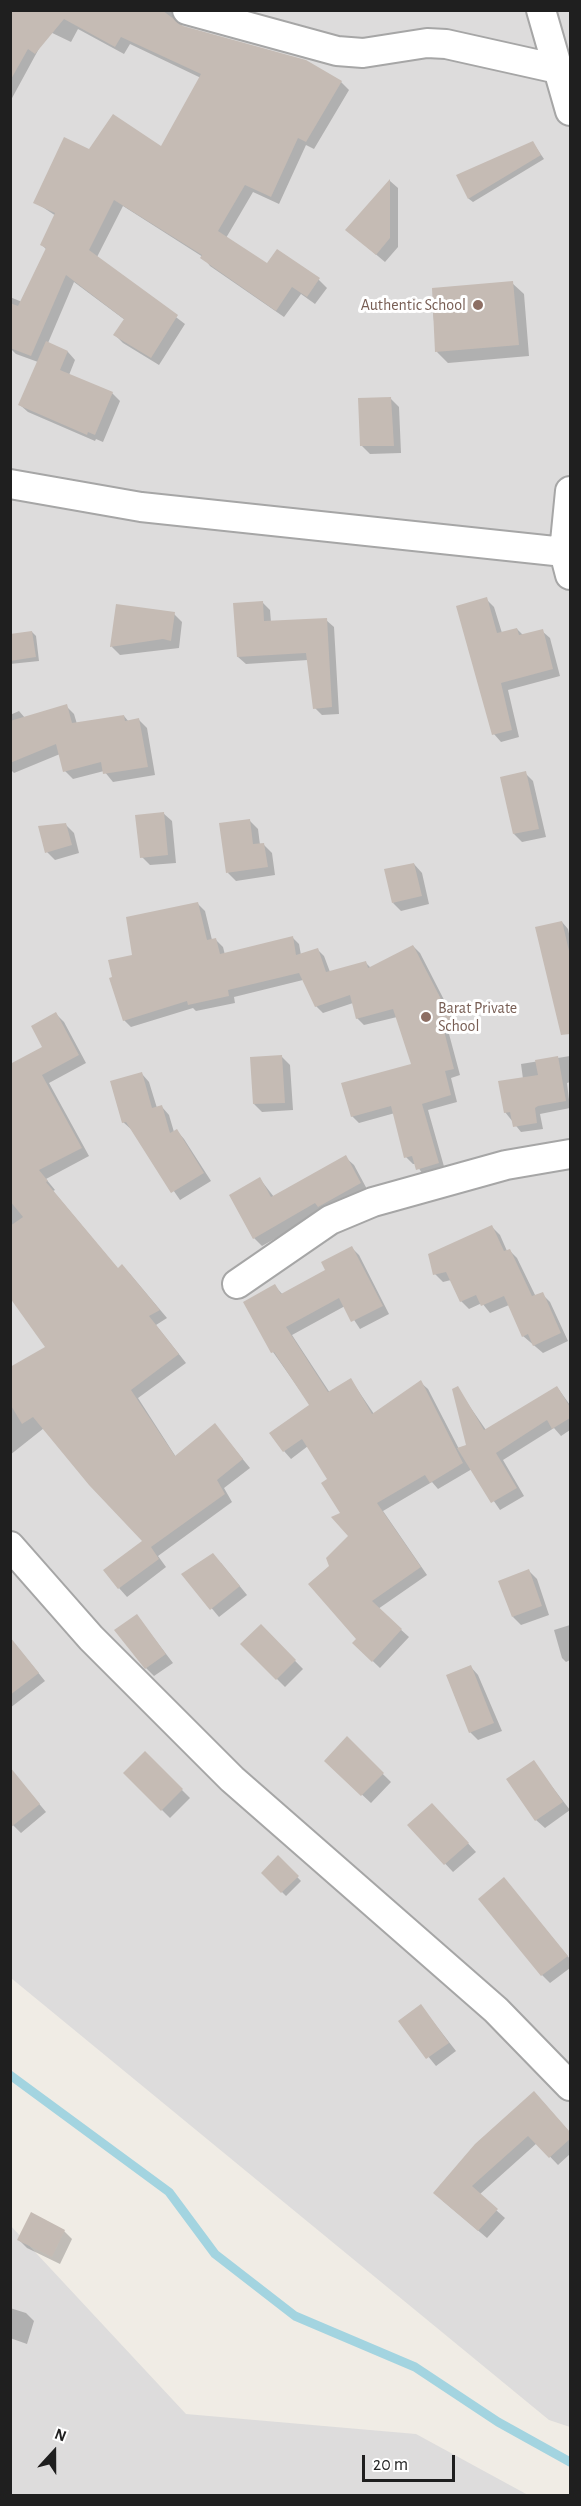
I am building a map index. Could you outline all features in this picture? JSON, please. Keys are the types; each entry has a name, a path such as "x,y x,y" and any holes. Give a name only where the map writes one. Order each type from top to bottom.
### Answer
{"street":[{"path":"187,10 337,51 363,53 427,43 446,44 558,69"},
{"path":"541,10 570,111"},
{"path":"10,484 141,507 567,563 570,491"},
{"path":"237,1284 330,1220 373,1202 506,1165 570,1154"},
{"path":"10,1546 91,1638 232,1779 496,2010 570,2086"}],"shaded area":[{"path":"10,11 570,11 570,2427 549,2420 11,1978"},
{"path":"10,2225 186,2414 416,2434 528,2495 11,2495"}],"building":[{"path":"10,10 162,10 183,26 306,60 342,81 306,142 298,138 271,197 245,185 218,231 267,263 277,249 320,278 307,297 292,287 276,311 200,258 202,255 114,200 89,250 178,315 151,358 113,335 124,319 66,275 31,356 10,348 10,303 18,306 46,248 40,245 55,213 33,203 64,137 89,149 113,114 161,146 201,74 121,37 115,47 64,19 35,54 28,49 10,81"},
{"path":"533,141 541,155 468,199 456,175"},
{"path":"390,179 390,238 376,255 345,230"},
{"path":"513,281 519,345 435,352 432,288"},
{"path":"46,341 68,351 60,370 113,392 95,435 88,432 87,435 18,405"},
{"path":"391,397 394,446 360,446 358,398"},
{"path":"487,597 497,633 517,628 519,635 543,629 553,669 501,683 512,730 492,735 456,606"},
{"path":"263,601 264,621 327,618 332,707 313,709 306,653 237,657 233,603"},
{"path":"116,604 175,612 171,641 163,639 110,647"},
{"path":"32,631 36,657 10,661 10,634"},
{"path":"67,704 72,723 124,715 125,721 139,718 148,767 103,774 101,762 63,772 56,744 10,763 10,721"},
{"path":"526,771 539,829 513,834 500,777"},
{"path":"164,812 168,855 140,858 135,815"},
{"path":"250,819 253,844 264,843 268,867 226,873 219,823"},
{"path":"66,823 72,845 45,853 38,826"},
{"path":"414,863 422,896 392,903 384,869"},
{"path":"198,902 207,940 216,938 220,954 293,936 296,955 318,948 326,972 366,961 368,968 413,945 454,1024 443,1027 454,1069 445,1071 451,1095 422,1104 439,1163 416,1170 412,1156 404,1158 391,1106 351,1117 341,1083 411,1064 393,1009 356,1019 350,995 315,1007 299,973 228,990 229,996 188,1005 187,1001 123,1021 109,978 112,977 108,960 132,955 126,917"},
{"path":"562,921 570,955 570,1034 561,1035 535,927"},
{"path":"56,1012 79,1055 42,1075 82,1148 39,1170 48,1181 46,1182 118,1268 122,1264 160,1310 149,1316 179,1354 131,1390 175,1456 215,1423 243,1459 217,1480 225,1494 151,1547 159,1559 118,1589 103,1570 142,1541 89,1485 33,1417 22,1424 10,1404 10,1367 45,1347 10,1298 10,1226 23,1217 10,1201 10,1064 42,1047 31,1026"},
{"path":"282,1055 285,1103 253,1104 250,1057"},
{"path":"558,1056 566,1101 538,1106 535,1108 537,1123 513,1127 510,1112 504,1113 498,1081 538,1075 535,1060"},
{"path":"142,1072 152,1108 162,1105 170,1133 177,1129 204,1173 171,1193 126,1122 122,1123 110,1081"},
{"path":"346,1155 361,1183 318,1207 315,1203 253,1239 229,1195 260,1177 271,1197"},
{"path":"492,1225 504,1251 510,1249 532,1296 543,1292 561,1333 533,1346 528,1334 522,1337 504,1296 481,1306 476,1295 460,1302 446,1272 433,1275 428,1254"},
{"path":"352,1246 383,1306 351,1322 339,1298 286,1327 328,1392 351,1378 372,1414 421,1380 463,1463 430,1483 425,1475 377,1503 421,1567 372,1601 402,1629 372,1662 352,1643 356,1639 308,1584 329,1566 326,1558 348,1536 331,1517 340,1513 321,1483 327,1479 302,1439 283,1452 269,1433 309,1405 274,1352 271,1353 243,1302 275,1284 281,1294 325,1270 321,1262"},
{"path":"458,1386 484,1430 557,1386 570,1407 570,1418 552,1429 547,1420 496,1453 517,1488 491,1503 457,1448 466,1445 452,1389"},
{"path":"213,1553 240,1586 210,1610 181,1574"},
{"path":"529,1569 542,1606 512,1617 498,1581"},
{"path":"137,1614 166,1654 145,1669 114,1630"},
{"path":"261,1624 296,1660 276,1680 240,1644"},
{"path":"10,1637 39,1673 10,1695"},
{"path":"471,1665 494,1723 469,1733 446,1675"},
{"path":"347,1736 384,1773 361,1796 324,1761"},
{"path":"145,1751 183,1789 161,1811 123,1773"},
{"path":"534,1760 563,1802 535,1821 506,1779"},
{"path":"10,1767 40,1804 10,1828"},
{"path":"432,1803 469,1843 444,1865 407,1825"},
{"path":"278,1855 299,1876 281,1893 261,1873"},
{"path":"504,1877 568,1956 541,1976 478,1899"},
{"path":"421,2004 449,2043 426,2059 398,2021"},
{"path":"534,2091 570,2132 570,2139 549,2158 528,2136 472,2186 498,2209 478,2231 433,2193 475,2144"},
{"path":"31,2212 65,2230 52,2257 17,2240"}],"waterway":[{"path":"10,2075 169,2192 215,2254 295,2316 415,2367 498,2422 570,2462"}],"place":[{"name":"Authentic School","path":"478,305"},
{"name":"Barat Private School","path":"426,1017"}]}
